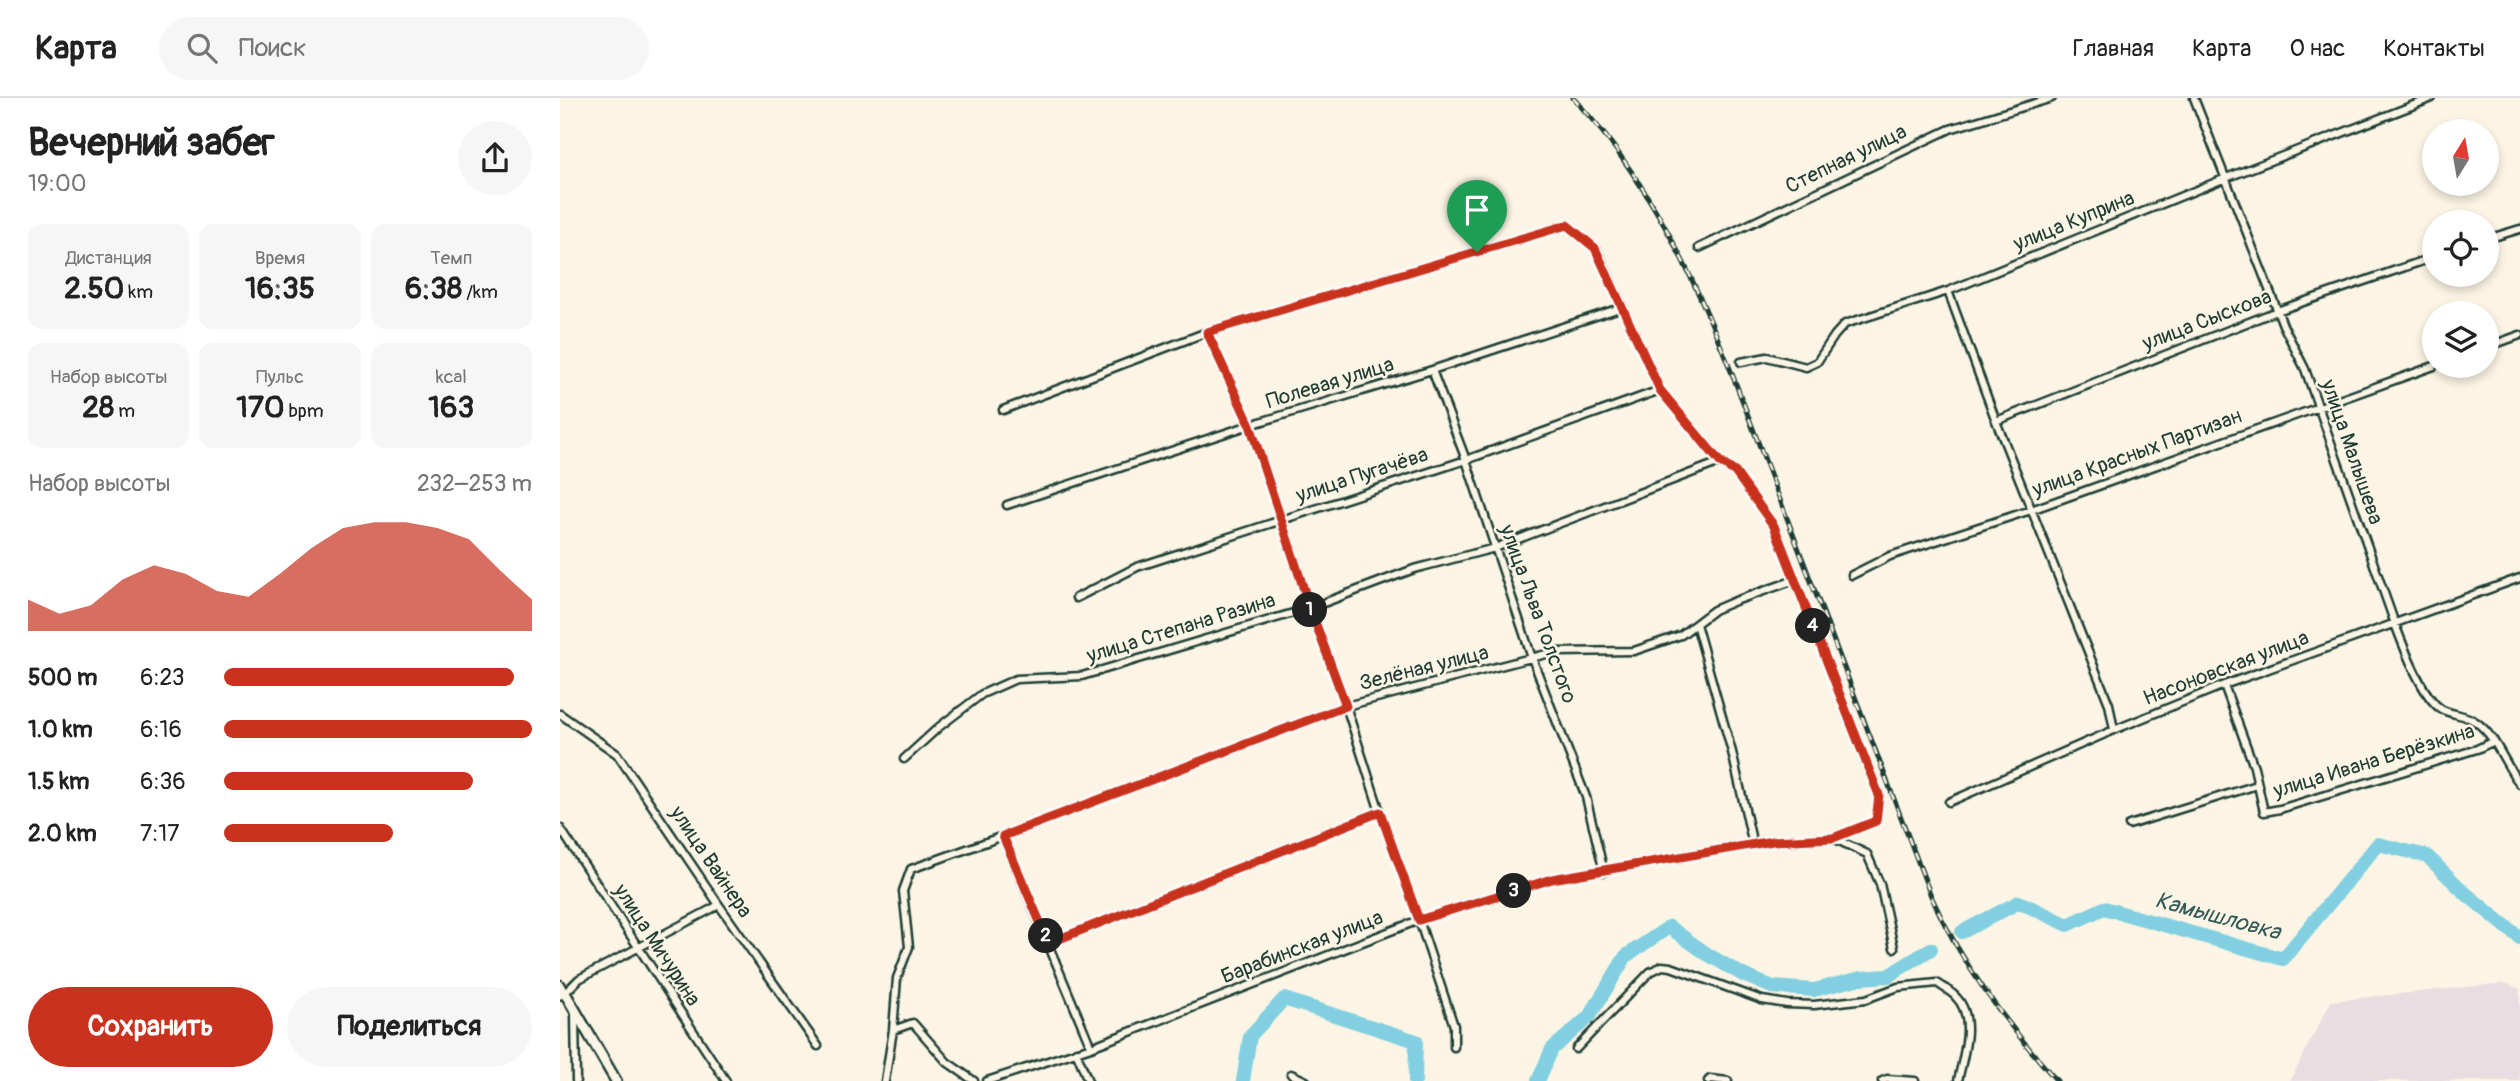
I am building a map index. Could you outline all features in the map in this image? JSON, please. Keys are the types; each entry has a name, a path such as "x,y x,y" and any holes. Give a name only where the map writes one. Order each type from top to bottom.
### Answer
{"street":[{"name":"Степная улица","path":"1699,248 1950,130 2052,98"},
{"name":"улица Малышева","path":"2194,98 2277,311 2305,369 2410,661 2431,699 2442,709 2477,722 2494,741 2520,784"},
{"name":"улица Куприна","path":"1741,362 1767,357 1806,367 1817,362 1845,324 1948,291 2432,98"},
{"path":"1003,410 1207,332 1567,225 1595,248 1660,390 1720,462 1735,472 1774,526 1879,795 1876,821 1833,838"},
{"path":"2499,235 2520,229"},
{"name":"улица Сыскова","path":"1996,421 2277,311 2422,261"},
{"path":"1948,291 1996,421 2109,704 2114,730"},
{"name":"Полевая улица","path":"1007,505 1623,307"},
{"path":"1207,332 1250,425 1280,520 1454,1026 1454,1046"},
{"path":"2499,343 2520,335"},
{"name":"улица Льва Толстого","path":"1432,370 1466,460 1532,658 1586,797 1604,872"},
{"name":"улица Красных Партизан","path":"1852,575 1890,556 2031,510 2422,370"},
{"name":"улица Пугачёва","path":"1076,598 1138,567 1466,460 1660,390"},
{"name":"улица Степана Разина","path":"904,759 939,727 982,694 1016,679 1082,676 1310,608 1413,569 1495,548 1720,462"},
{"name":"Насоновская улица","path":"1949,802 2224,685 2520,579"},
{"name":"Зелёная улица","path":"893,1030 897,978 909,947 903,891 911,869 1346,706 1554,652 1634,651 1681,635 1714,610 1795,580"},
{"path":"1696,624 1732,752 1753,845"},
{"path":"2224,685 2255,767 2256,785"},
{"name":"улица Вайнера","path":"560,714 617,754 818,1046"},
{"name":"улица Ивана Берёзкина","path":"2129,825 2256,785 2264,812 2280,809 2477,749 2494,741"},
{"path":"1049,943 1380,812"},
{"name":"улица Мичурина","path":"560,828 726,1081"},
{"path":"1003,836 1091,1046"},
{"name":"Барабинская улица","path":"987,1081 1091,1046 1419,920 1552,879 1773,841 1833,838 1867,854 1880,884 1894,948"},
{"path":"616,1081 562,990 719,905"},
{"path":"1576,1049 1650,972 1662,966 1762,1000 1787,1004 1814,1005 1866,999 1898,987 1937,983 1957,997 1965,1016 1967,1038 1958,1081"},
{"path":"575,1011 576,1081"},
{"path":"885,1081 893,1030 913,1023 947,1062 974,1081"},
{"path":"1076,1051 1088,1081"},
{"path":"1290,1074 1306,1081"},
{"path":"1708,1081 1728,1081"},
{"path":"1882,1081 1915,1081"}],"shaded area":[{"path":"2505,983 2520,989 2520,1081 2290,1081 2331,1001"}],"waterway":[{"name":"Камышловка","path":"1962,932 2019,902 2068,925 2104,908 2283,959 2378,844 2427,856 2465,893 2520,938"},
{"name":"Камышловка","path":"1538,1081 1552,1049 1589,1017 1626,956 1669,927 1743,975 1772,987 1814,990 1861,978 1888,976 1931,949"},
{"name":"Камышловка","path":"1243,1081 1250,1036 1284,999 1416,1041 1415,1081"}],"railway":[{"path":"1573,98 1610,142 1643,189 1672,239 1697,291 1741,397 1931,896 1971,970 2020,1038 2057,1081"}],"route":[{"path":"1567,225 1595,248 1660,390 1720,462 1735,472 1774,526 1879,795 1876,821 1833,838 1773,841 1552,879 1419,920 1380,812 1049,943 1003,836 1346,706 1310,608 1250,425 1207,332 1477,252 1567,225"}]}
